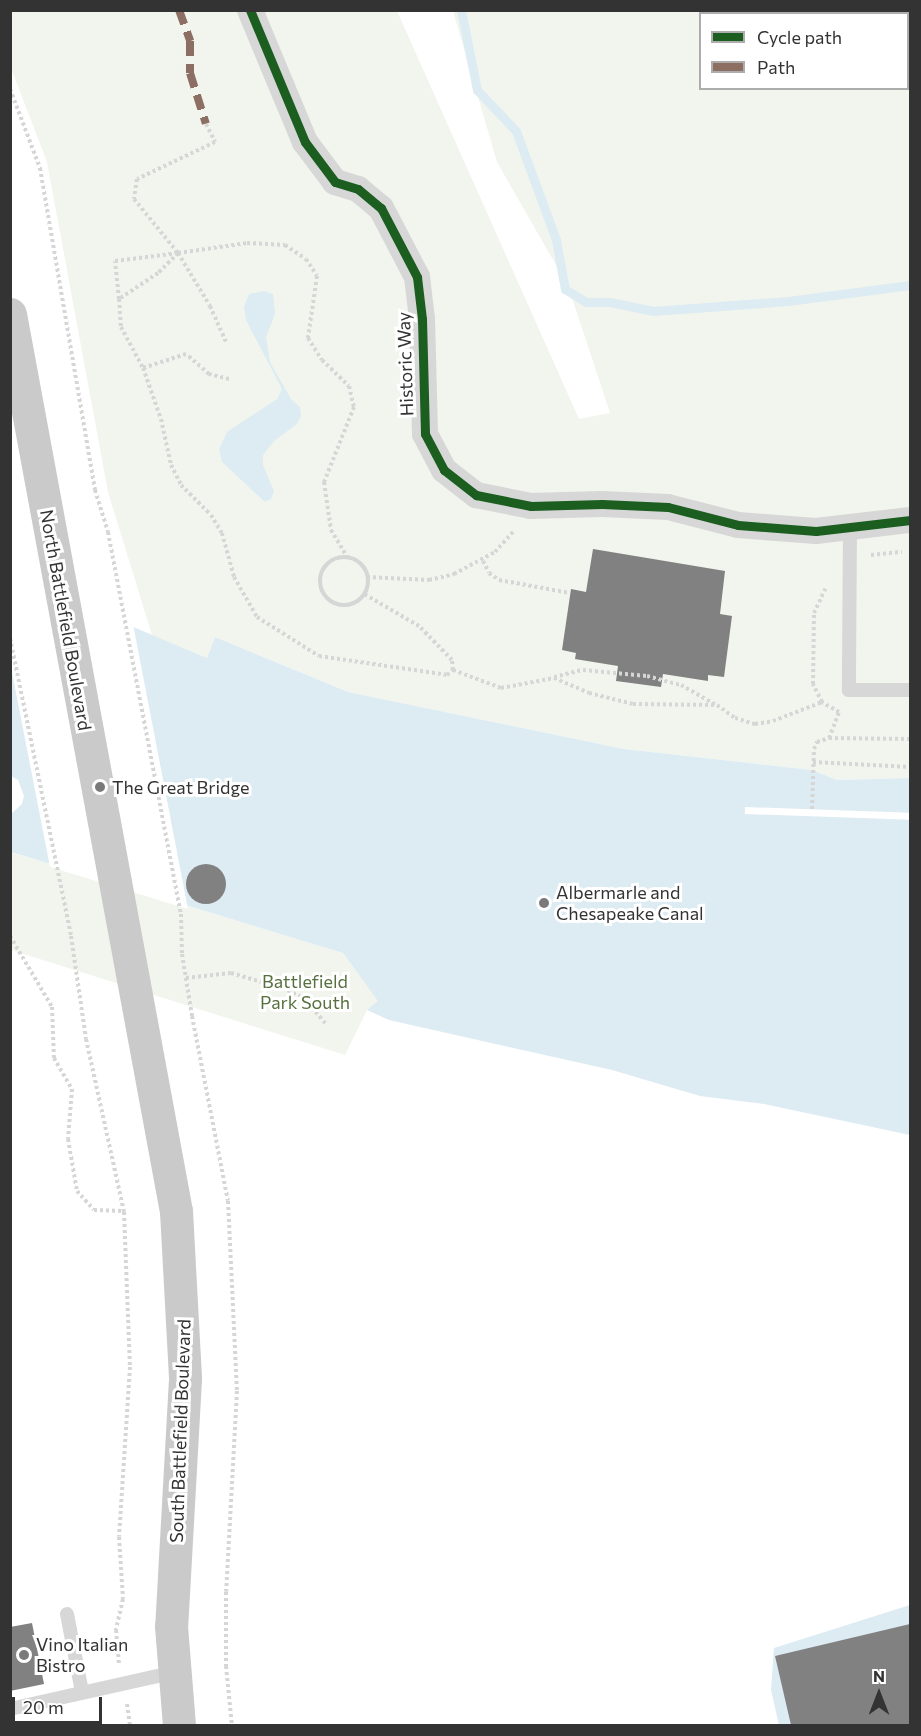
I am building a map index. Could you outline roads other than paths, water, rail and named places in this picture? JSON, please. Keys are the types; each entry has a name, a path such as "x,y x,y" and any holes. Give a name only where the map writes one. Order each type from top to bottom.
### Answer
{"main road":[{"name":"North Battlefield Boulevard","path":"10,314 124,925"},
{"name":"South Battlefield Boulevard","path":"124,925 176,1211 184,1309 185,1379 171,1626 179,1725"}],"street":[{"name":"Historic Way","path":"250,10 305,141 335,182 358,189 381,208 417,277 422,319 425,434 444,470 476,495 531,506 668,507 738,525 816,531 910,520"}],"lane":[{"path":"850,527 849,690 910,690"},
{"path":"67,1614 82,1692"},
{"path":"10,1709 175,1672"}],"waterway":[{"path":"461,10 477,90 516,131 556,240 565,289 586,302 610,302 653,311 788,301 910,285"}],"place":[{"name":"The Great Bridge","path":"100,787"},
{"name":"Albermarle and Chesapeake Canal","path":"544,903"},
{"name":"Vino Italian Bistro","path":"24,1655"}],"park label":[{"name":"Battlefield Park South","path":"305,992"}]}
